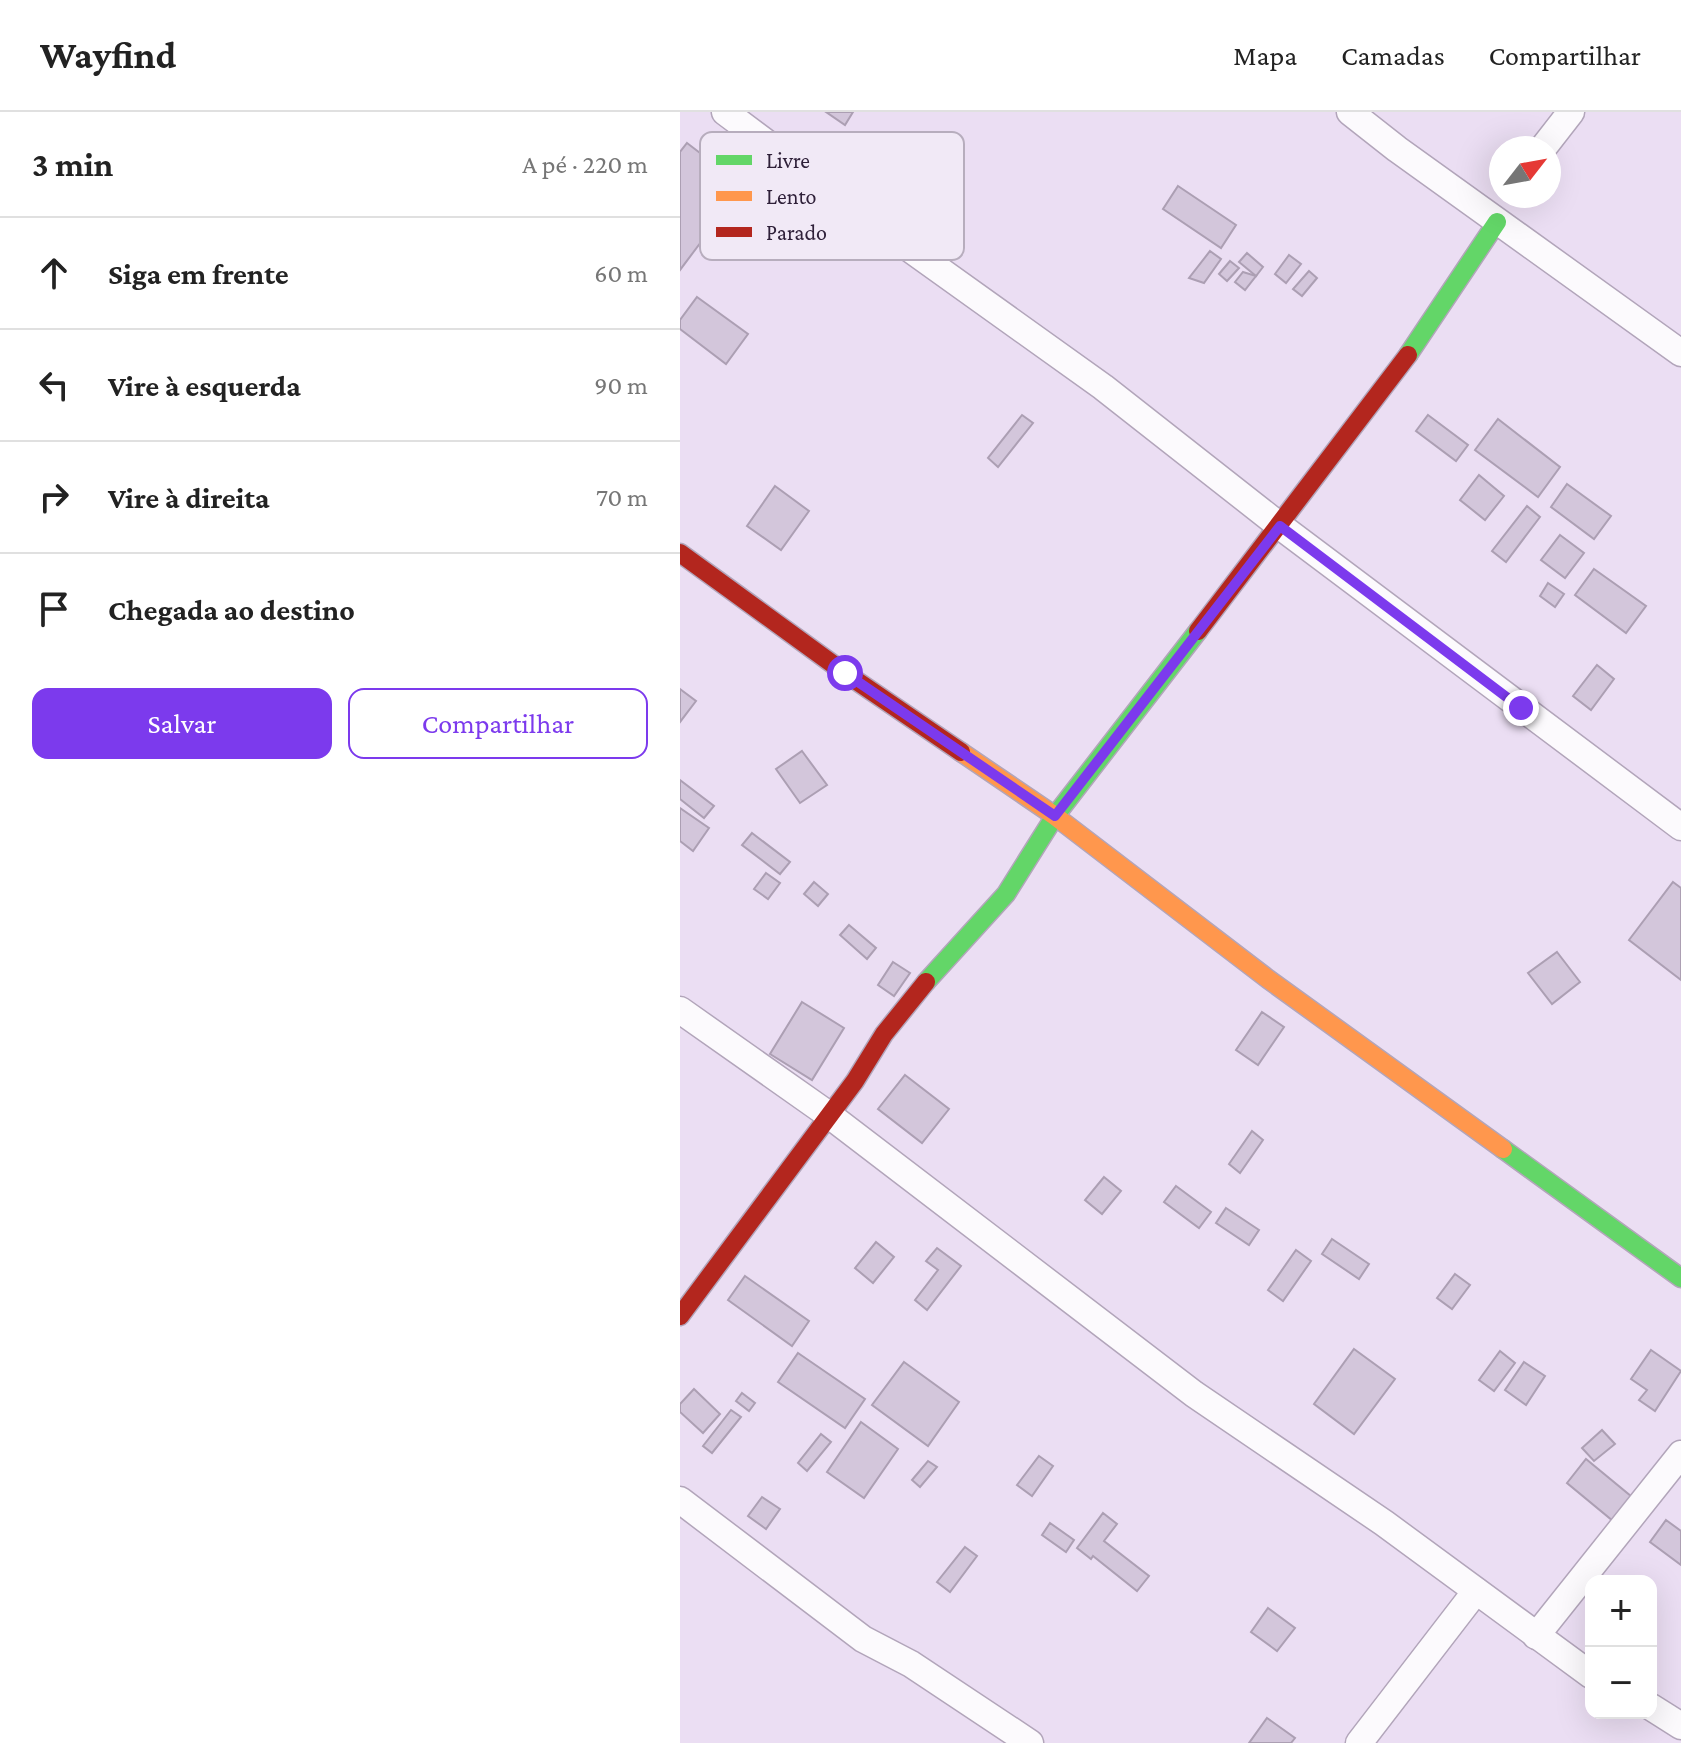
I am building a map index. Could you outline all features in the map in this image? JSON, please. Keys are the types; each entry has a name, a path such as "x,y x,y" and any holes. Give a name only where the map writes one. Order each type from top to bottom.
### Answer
{"street":[{"path":"725,112 752,132"},
{"path":"1350,112 1397,149 1497,211 1681,353"},
{"path":"1552,136 1571,112"},
{"path":"680,1316 915,993 1006,894 1055,816 1397,372 1497,211"},
{"path":"926,260 1103,387 1280,526 1681,827"},
{"path":"680,553 845,673 1055,816 1268,979 1681,1278"},
{"path":"680,1010 829,1115 1194,1394 1384,1523 1585,1671"},
{"path":"1536,1636 1681,1454"},
{"path":"680,1500 863,1639 911,1664 1030,1743"},
{"path":"1359,1743 1476,1591"},
{"path":"1657,1711 1681,1726"}],"building":[{"path":"826,112 853,112 845,125"},
{"path":"687,143 700,153 700,243 680,270 680,152"},
{"path":"1178,186 1236,225 1221,248 1163,209"},
{"path":"1210,251 1221,259 1204,283 1189,278"},
{"path":"1247,253 1263,267 1256,276 1239,262"},
{"path":"1289,255 1301,264 1286,283 1275,274"},
{"path":"1230,261 1239,268 1227,281 1219,274"},
{"path":"1309,271 1317,278 1302,296 1293,289"},
{"path":"1243,272 1256,276 1245,290 1235,282"},
{"path":"697,297 748,334 726,364 680,329 680,320"},
{"path":"1022,415 1033,423 998,467 988,458"},
{"path":"1428,415 1468,445 1456,461 1416,431"},
{"path":"1498,419 1560,467 1538,497 1475,450"},
{"path":"1479,475 1504,496 1485,520 1460,500"},
{"path":"1567,484 1611,516 1594,539 1551,507"},
{"path":"775,486 809,511 781,550 747,526"},
{"path":"1527,506 1540,517 1506,562 1492,551"},
{"path":"1560,535 1584,553 1565,578 1541,560"},
{"path":"1594,569 1646,606 1626,633 1575,595"},
{"path":"1548,583 1564,594 1555,607 1540,596"},
{"path":"1597,665 1614,679 1591,710 1573,696"},
{"path":"680,689 696,701 680,722"},
{"path":"802,751 827,785 800,803 776,769"},
{"path":"680,780 714,806 704,818 680,799"},
{"path":"680,808 709,828 693,851 680,841"},
{"path":"752,833 790,862 780,874 742,845"},
{"path":"766,873 780,883 768,899 754,889"},
{"path":"814,882 828,894 818,906 804,894"},
{"path":"1673,882 1681,888 1681,980 1629,940"},
{"path":"849,925 876,948 867,959 840,935"},
{"path":"1557,952 1580,982 1552,1004 1528,973"},
{"path":"893,962 910,973 894,996 878,985"},
{"path":"802,1002 844,1028 812,1080 770,1054"},
{"path":"1262,1012 1284,1027 1258,1065 1236,1050"},
{"path":"905,1075 949,1109 922,1143 878,1109"},
{"path":"1252,1131 1263,1140 1240,1173 1229,1164"},
{"path":"1104,1177 1121,1191 1102,1214 1085,1200"},
{"path":"1176,1186 1211,1212 1199,1228 1164,1202"},
{"path":"1226,1208 1259,1230 1249,1245 1216,1223"},
{"path":"1332,1239 1369,1264 1359,1279 1322,1254"},
{"path":"876,1242 894,1257 873,1283 855,1268"},
{"path":"937,1248 961,1266 927,1310 915,1300 938,1270 926,1261"},
{"path":"1296,1250 1311,1261 1283,1301 1268,1290"},
{"path":"1455,1274 1470,1285 1452,1309 1437,1298"},
{"path":"745,1276 809,1321 792,1346 728,1300"},
{"path":"1354,1349 1395,1379 1354,1434 1314,1404"},
{"path":"1651,1350 1681,1371 1655,1411 1639,1400 1647,1390 1631,1379"},
{"path":"1500,1351 1515,1363 1494,1391 1479,1380"},
{"path":"798,1353 865,1399 845,1428 778,1382"},
{"path":"904,1362 959,1402 928,1446 872,1405"},
{"path":"1524,1362 1545,1376 1526,1405 1505,1390"},
{"path":"694,1389 720,1414 703,1433 680,1412 680,1404"},
{"path":"742,1393 755,1403 749,1411 736,1401"},
{"path":"731,1410 741,1417 712,1453 703,1446"},
{"path":"861,1422 898,1449 864,1498 827,1472"},
{"path":"1602,1430 1615,1444 1594,1461 1582,1448"},
{"path":"821,1434 831,1442 807,1471 798,1463"},
{"path":"1039,1456 1053,1466 1032,1496 1017,1485"},
{"path":"1586,1459 1632,1497 1613,1521 1567,1483"},
{"path":"928,1461 937,1467 920,1487 912,1480"},
{"path":"762,1497 780,1509 766,1529 748,1516"},
{"path":"1103,1513 1117,1524 1104,1541 1149,1576 1137,1591 1093,1556 1091,1559 1077,1548"},
{"path":"1666,1520 1681,1531 1681,1565 1650,1542"},
{"path":"1050,1523 1074,1540 1066,1552 1042,1535"},
{"path":"965,1547 977,1556 950,1592 937,1582"},
{"path":"1268,1608 1295,1628 1277,1651 1251,1632"},
{"path":"1267,1718 1295,1738 1291,1743 1249,1743"}],"traffic: fast":[{"path":"1408,355 1497,222"},
{"path":"926,982 1006,894 1055,816 1198,631"},
{"path":"1503,1149 1681,1278"}],"traffic: slow":[{"path":"961,752 1055,816 1268,979 1503,1149"}],"traffic: jam":[{"path":"1198,631 1408,355"},
{"path":"680,553 845,673 961,752"},
{"path":"680,1316 855,1081 884,1034 926,982"}],"route":[{"path":"845,673 1055,816 1280,526 1521,708"}]}
